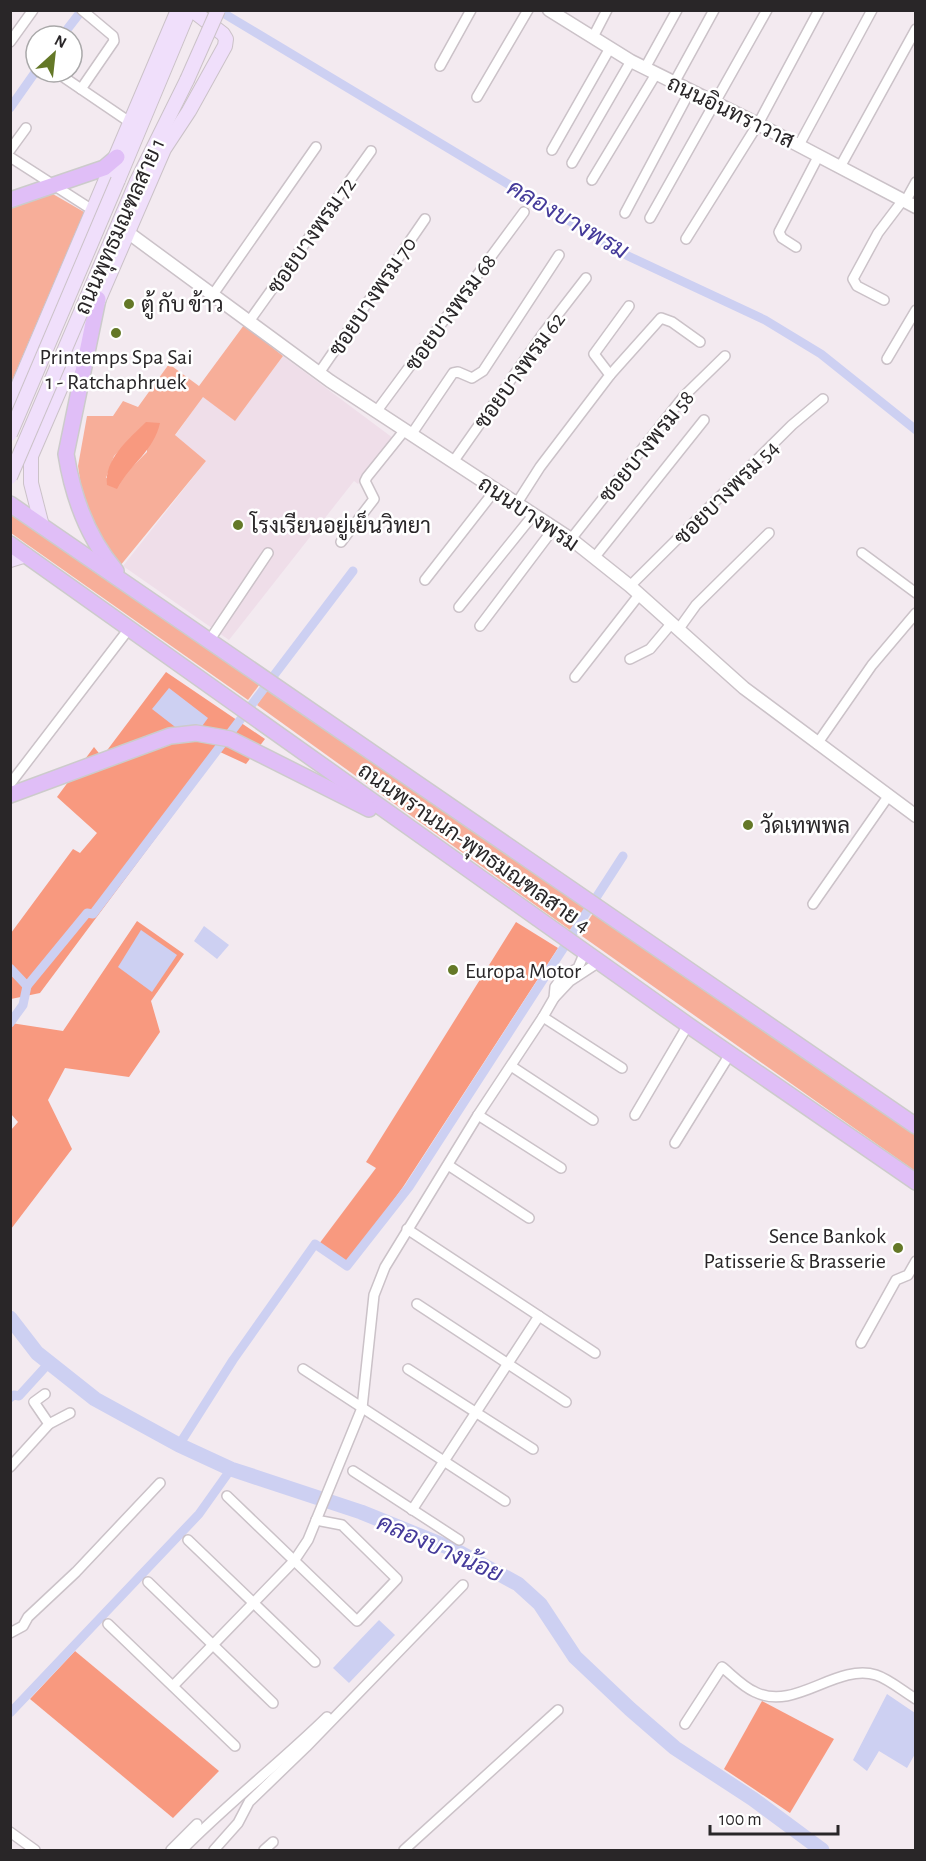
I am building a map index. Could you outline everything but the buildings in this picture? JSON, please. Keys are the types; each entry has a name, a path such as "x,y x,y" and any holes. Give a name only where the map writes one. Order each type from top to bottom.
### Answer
{"main road":[{"path":"10,405 178,10"},
{"path":"164,148 189,111 226,39 190,10"},
{"name":"ถนนพุทธมณฑลสาย 1","path":"10,434 190,10"},
{"name":"ถนนพุทธมณฑลสาย 1","path":"10,477 137,181 163,124 185,86 218,10"},
{"path":"42,526 31,483 31,456 126,231 164,148 185,86"},
{"path":"125,137 149,105"},
{"path":"10,200 104,168 117,157"},
{"path":"98,299 66,454 69,477 88,531 99,551 132,588"},
{"path":"20,384 20,398 24,405 33,411 46,411 53,406"},
{"name":"ถนนพรานนก-พุทธมณฑลสาย 4","path":"10,504 915,1126"},
{"name":"ถนนพรานนก-พุทธมณฑลสาย 4","path":"10,544 128,630 688,1025 915,1182"},
{"path":"10,560 26,555"},
{"path":"10,795 170,736 196,733 224,737 414,831"}],"street":[{"path":"10,42 33,10"},
{"path":"81,90 114,42 113,36 82,10"},
{"path":"94,20 102,10"},
{"path":"440,66 471,10"},
{"path":"477,97 528,10"},
{"path":"593,37 607,10"},
{"path":"591,180 650,71 677,10"},
{"path":"674,83 714,10"},
{"path":"650,218 767,10"},
{"path":"686,239 758,124 819,10"},
{"path":"799,145 872,10"},
{"name":"ถนนอินทราวาส","path":"551,11 631,61 819,155 908,203"},
{"path":"840,167 915,29"},
{"path":"552,150 610,48"},
{"path":"572,163 631,61"},
{"path":"73,84 131,123"},
{"path":"626,213 690,91"},
{"path":"10,150 26,128"},
{"path":"214,293 316,147"},
{"name":"ซอยบางพรม 72","path":"250,320 371,151"},
{"path":"796,247 782,238 779,232 819,155"},
{"path":"10,157 94,211"},
{"path":"884,300 857,286 853,279 878,232 908,203 915,182"},
{"name":"ซอยบางพรม 68","path":"376,412 524,212"},
{"name":"ซอยบางพรม 70","path":"319,373 425,219"},
{"name":"ถนนบางพรม","path":"126,231 214,293 319,373 571,539 634,590 744,688 887,798 915,816"},
{"path":"410,435 453,373 458,372 472,378 483,371 559,255"},
{"name":"ซอยบางพรม 62","path":"453,462 545,331 586,278"},
{"path":"610,375 594,354 629,306"},
{"path":"887,360 915,310"},
{"path":"518,503 540,467 610,375 661,318 672,322 700,342"},
{"name":"ซอยบางพรม 58","path":"571,539 684,396 725,356"},
{"path":"341,542 374,499 366,481 367,477 410,435 454,381"},
{"name":"ซอยบางพรม 54","path":"575,678 634,590 792,425 823,399"},
{"path":"594,558 704,420"},
{"path":"425,580 496,489"},
{"path":"459,607 534,514"},
{"path":"480,626 554,528"},
{"path":"630,659 650,649 675,627 769,533"},
{"path":"209,641 268,553"},
{"path":"862,553 915,593"},
{"path":"817,744 872,665 915,613"},
{"path":"10,784 128,630"},
{"path":"813,904 887,798"},
{"path":"554,998 555,987 563,976 578,968 585,952"},
{"path":"172,1686 294,1561 308,1540 362,1408 374,1295 385,1268 406,1229 554,998 570,981 599,962"},
{"path":"543,1017 622,1068"},
{"path":"635,1115 688,1025"},
{"path":"675,1143 730,1054"},
{"path":"511,1066 594,1120"},
{"path":"478,1114 561,1168"},
{"path":"448,1165 529,1218"},
{"path":"406,1229 595,1353"},
{"path":"861,1343 896,1280 908,1275 915,1261"},
{"path":"417,1304 566,1402"},
{"path":"412,1510 539,1316"},
{"path":"303,1369 505,1501"},
{"path":"408,1369 533,1449"},
{"path":"45,1394 34,1401 49,1424"},
{"path":"10,1467 49,1424 70,1413"},
{"path":"353,1471 459,1540"},
{"path":"10,1633 23,1626 28,1617 76,1572 160,1483"},
{"path":"227,1496 357,1621 397,1579 342,1526 316,1520"},
{"path":"188,1539 315,1662"},
{"path":"148,1582 273,1703"},
{"path":"213,1851 238,1823 249,1802 306,1747 463,1585"},
{"path":"108,1624 235,1746"},
{"path":"685,1724 722,1667 756,1693 774,1697 803,1692 856,1673 877,1675 915,1699"},
{"path":"404,1851 558,1710"},
{"path":"182,1851 238,1795 289,1754 327,1717"},
{"path":"171,1851 197,1824"},
{"path":"10,1832 35,1851"},
{"path":"264,1851 273,1842"}],"shaded area":[{"path":"46,190 84,212 11,383 11,204"},
{"path":"244,325 283,356 235,421 203,397 175,435 206,461 120,566 100,551 83,500 78,466 87,416 113,416 123,401 138,407 169,364 199,386","holes":["146,423 147,452 125,474 106,478 114,456"]},
{"name":"โรงเรียนอยู่เย็นวิทยา","path":"283,356 393,438 358,484 354,481 229,640 123,566 206,461 175,436 203,396 235,420"},
{"path":"146,422 160,423 153,442 117,489 107,485 109,467 114,458"},
{"path":"10,512 260,684 248,700 11,533"},
{"path":"166,672 265,739 246,764 220,752 40,993 11,999 11,933 73,849 80,853 97,833 57,797 94,747 102,757"},
{"path":"267,690 587,906 570,930 257,705"},
{"path":"594,912 915,1134 915,1171 579,934"},
{"path":"137,921 184,954 151,1001 160,1032 129,1077 65,1068 48,1100 72,1149 11,1229 11,1130 18,1122 11,1114 11,1023 63,1031"},
{"path":"516,922 558,948 403,1187 347,1264 319,1244 376,1168 366,1162"},
{"path":"75,1651 219,1771 173,1818 30,1699"},
{"path":"762,1701 834,1739 790,1813 724,1769"}],"water":[{"path":"169,688 208,718 192,740 152,709"},
{"path":"204,926 229,945 217,959 194,941"},
{"path":"141,930 177,955 152,992 118,967"},
{"path":"379,1620 395,1635 349,1683 333,1668"},
{"path":"887,1694 915,1713 915,1754 907,1768 879,1751 867,1771 853,1760"}],"waterway":[{"name":"คลองบางพรม","path":"218,10 628,256 765,320 821,354 916,430"},
{"path":"71,24 79,14"},
{"path":"10,108 27,84"},
{"path":"10,968 27,986 87,913 93,914 353,571"},
{"path":"179,1445 233,1360 315,1244 347,1266 409,1187 623,856"},
{"path":"10,1023 23,1005 27,986"},
{"name":"คลองบางน้อย","path":"10,1318 37,1353 95,1399 179,1445 231,1469 361,1512 455,1550 518,1584 540,1604 575,1657 630,1709 675,1748 753,1799 822,1850"},
{"path":"10,1398 14,1395 19,1396 49,1363"},
{"path":"10,1713 199,1514 231,1469"}],"place":[{"name":"ตู้ กับ ข้าว","path":"129,304"},
{"name":"Printemps Spa Sai 1 - Ratchaphruek","path":"116,333"},
{"name":"โรงเรียนอยู่เย็นวิทยา","path":"238,525"},
{"name":"วัดเทพพล","path":"748,825"},
{"name":"Europa Motor","path":"453,970"},
{"name":"Sence Bankok Patisserie & Brasserie","path":"898,1248"}]}
